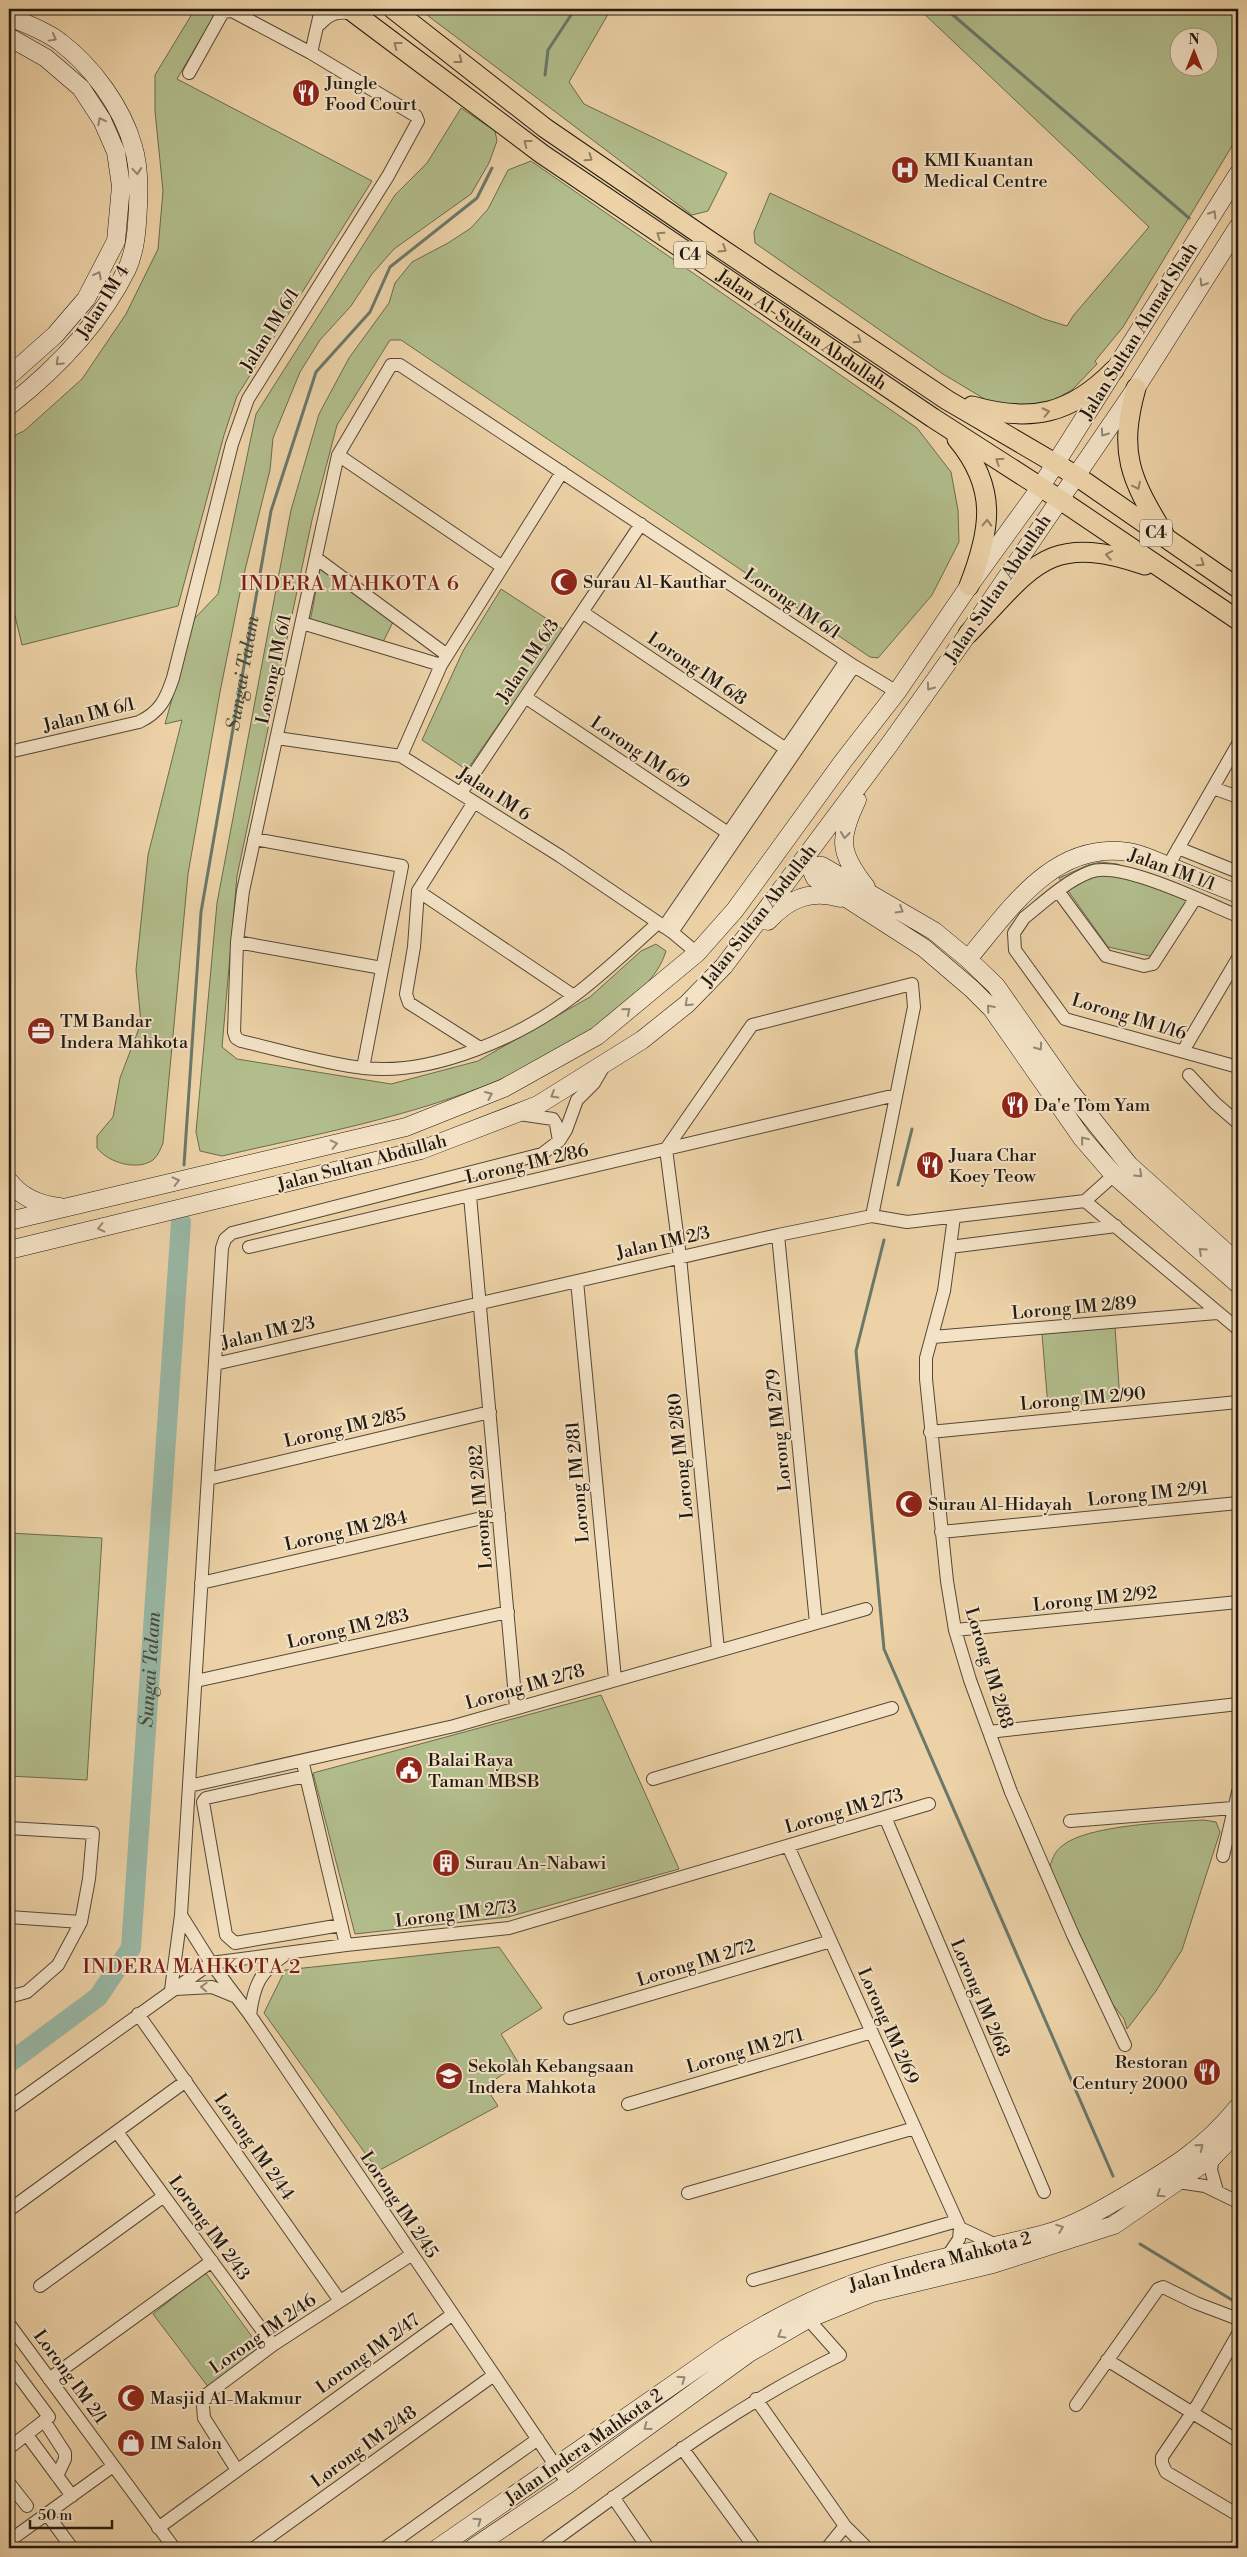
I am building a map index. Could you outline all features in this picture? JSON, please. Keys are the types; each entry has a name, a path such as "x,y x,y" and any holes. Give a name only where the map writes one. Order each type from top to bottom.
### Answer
{"main road":[{"name":"Jalan Al-Sultan Abdullah","path":"393,9 545,128 947,400 1075,475 1169,542 1238,588"},
{"name":"Jalan Al-Sultan Abdullah","path":"352,11 542,154 933,418 1040,488 1059,498 1238,620"},
{"path":"947,400 998,414 1024,416 1050,412 1074,403 1096,389 1114,370"},
{"path":"1136,388 1128,418 1127,449 1133,479 1169,542"},
{"path":"933,418 954,434 970,454 981,477 987,502 987,528 982,553 969,586"},
{"path":"968,634 1031,569 1044,560 1070,552 1085,550 1122,557 1148,566 1216,605"}],"street":[{"path":"311,53 320,24 321,9"},
{"name":"Jalan IM 6/1","path":"9,752 139,722 151,716 162,706 173,678 232,444 248,399 388,176 418,121 416,116 311,53 232,11 223,12 189,73"},
{"path":"320,24 329,14 352,11"},
{"name":"Jalan IM 4","path":"9,17 59,41 90,69 118,110 133,145 138,169 137,238 127,268 101,311 74,347 9,406"},
{"name":"Jalan IM 4","path":"9,38 46,58 81,88 102,120 116,152 121,186 116,241 86,299 55,335 9,376"},
{"name":"Jalan Sultan Ahmad Shah","path":"1040,488 1238,174"},
{"name":"Jalan Sultan Ahmad Shah","path":"1059,498 1136,388 1238,227"},
{"name":"Lorong IM 6/1","path":"850,663 732,836 664,927 574,996 528,1026 480,1048 421,1066 363,1068 241,1041 236,1038 234,1032 237,942 243,891 338,454 391,365 400,365 850,663 897,692"},
{"path":"338,454 501,566"},
{"path":"401,756 444,660 501,566 562,472"},
{"name":"Jalan Sultan Abdullah","path":"9,1221 406,1127 504,1088 597,1036 697,953 735,910 844,760 897,692 969,586 1040,488"},
{"name":"Jalan Sultan Abdullah","path":"9,1250 421,1150 519,1114 604,1066 642,1040 687,1004 724,966 968,634 1059,498"},
{"name":"Jalan IM 6/3","path":"461,793 641,524"},
{"path":"316,558 444,660"},
{"name":"Lorong IM 6/8","path":"582,612 789,752"},
{"path":"302,623 444,660"},
{"name":"Lorong IM 6/9","path":"526,697 732,836"},
{"name":"Jalan IM 6","path":"277,738 401,756 461,793 664,927 697,953"},
{"path":"1168,866 1238,744"},
{"path":"871,893 852,869 844,853 844,840 851,811 888,745"},
{"path":"1213,788 1238,797"},
{"path":"474,802 418,891 414,947 407,999 480,1048"},
{"path":"254,838 402,866 363,1068"},
{"name":"Jalan IM 1/1","path":"1178,848 1238,872"},
{"name":"Jalan IM 1/1","path":"968,959 1021,896 1040,878 1063,862 1085,854 1110,851 1147,857 1238,894"},
{"name":"Lorong IM 1/16","path":"1238,916 1115,869 1091,871 1058,891 1024,918 1017,925 1014,942 1019,958 1060,1014 1071,1021 1238,1068"},
{"path":"1238,1263 1129,1165 1069,1090 996,986 968,959 934,931 871,893 821,873 859,906 924,948 985,1002 1012,1036 1082,1138 1114,1175 1238,1284"},
{"path":"418,891 574,996"},
{"path":"1058,891 1106,956 1144,966 1153,964 1195,899"},
{"path":"724,966 778,910 797,897 820,894 838,897 859,906"},
{"path":"237,942 382,968"},
{"path":"1183,1051 1238,958"},
{"path":"666,1149 752,1025 912,984 915,995 908,1040 872,1216"},
{"path":"171,1990 181,1915 222,1248 225,1239 232,1233 542,1154 559,1141 566,1130 577,1100 594,1083 604,1066"},
{"path":"1189,1075 1215,1103 1238,1123"},
{"name":"Lorong IM 2/86","path":"249,1247 896,1095"},
{"path":"519,1114 553,1119 556,1124 559,1141"},
{"name":"Lorong IM 2/80","path":"666,1149 680,1257 718,1650"},
{"path":"216,1171 199,1183 197,1190 201,1196 251,1192"},
{"path":"1114,1175 1085,1201 1238,1329"},
{"path":"9,1181 14,1189 34,1201 49,1206 67,1207"},
{"path":"129,1192 141,1194 148,1202 146,1210 136,1220"},
{"name":"Lorong IM 2/82","path":"470,1196 516,1708"},
{"name":"Jalan IM 2/3","path":"215,1364 680,1257 872,1216 907,1222 1085,1201"},
{"name":"Lorong IM 2/88","path":"954,1217 944,1291 926,1358 926,1379 941,1532 955,1630 1011,1792 1073,1935 1124,2045"},
{"path":"950,1247 1116,1226"},
{"name":"Lorong IM 2/79","path":"778,1235 816,1623"},
{"name":"Lorong IM 2/81","path":"577,1281 615,1680"},
{"name":"Lorong IM 2/89","path":"933,1337 1217,1313"},
{"name":"Lorong IM 2/90","path":"930,1432 1238,1402"},
{"name":"Lorong IM 2/85","path":"208,1479 490,1412"},
{"name":"Lorong IM 2/91","path":"941,1532 1238,1503"},
{"name":"Lorong IM 2/84","path":"201,1583 499,1514"},
{"name":"Lorong IM 2/92","path":"955,1630 1238,1602"},
{"name":"Lorong IM 2/78","path":"189,1786 454,1726 866,1608"},
{"name":"Lorong IM 2/83","path":"196,1681 508,1612"},
{"path":"989,1732 1238,1704"},
{"path":"653,1779 892,1708"},
{"path":"302,1760 346,1945"},
{"path":"306,1776 206,1798 202,1802 226,1935 236,1943 341,1926"},
{"path":"1223,1856 1238,1792"},
{"name":"Lorong IM 2/73","path":"211,1963 346,1945 509,1928 929,1804"},
{"path":"1070,1821 1233,1808"},
{"name":"Lorong IM 2/68","path":"885,1817 1044,2192"},
{"path":"9,1828 93,1833 89,1879 81,1922 58,1965 27,1992 9,1997"},
{"name":"Lorong IM 2/69","path":"788,1846 958,2224"},
{"name":"Lorong IM 2/45","path":"181,1915 211,1963 250,2015 568,2484"},
{"path":"9,1917 81,1922"},
{"name":"Lorong IM 2/72","path":"570,2018 831,1941"},
{"path":"250,2015 254,1990 264,1972 288,1953"},
{"path":"9,2108 211,1963"},
{"path":"171,1990 195,1986 212,1987 236,1998"},
{"name":"Lorong IM 2/44","path":"138,2014 340,2301"},
{"name":"Lorong IM 2/71","path":"628,2104 872,2032"},
{"path":"9,2210 186,2081"},
{"name":"Jalan Indera Mahkota 2","path":"438,2548 726,2348 803,2303 882,2274 1049,2232 1087,2218 1176,2166 1205,2144 1238,2107"},
{"path":"688,2193 915,2128"},
{"name":"Jalan Indera Mahkota 2","path":"473,2548 568,2484 749,2353 808,2319 880,2290 992,2264 1086,2236 1114,2225 1212,2158 1238,2131"},
{"name":"Lorong IM 2/43","path":"117,2132 273,2345"},
{"path":"1212,2158 1210,2170 1217,2191"},
{"path":"1178,2182 1205,2186 1238,2202"},
{"path":"40,2286 164,2196"},
{"path":"947,2257 959,2239 958,2224"},
{"path":"753,2280 958,2224 996,2245"},
{"name":"Lorong IM 2/46","path":"238,2470 204,2418 203,2406 206,2395 273,2345 411,2255"},
{"path":"49,2379 212,2261"},
{"path":"1076,2405 1158,2288 1163,2288 1238,2319"},
{"name":"Lorong IM 2/47","path":"158,2528 452,2314"},
{"path":"548,2547 613,2497 756,2399 840,2355 808,2319"},
{"name":"Lorong IM 2/1","path":"9,2324 174,2548"},
{"path":"1238,2334 1192,2413 1162,2457 1162,2463 1166,2472 1238,2515"},
{"path":"1107,2360 1238,2441"},
{"path":"9,2363 49,2416 49,2419 9,2448"},
{"name":"Lorong IM 2/48","path":"254,2548 494,2375"},
{"path":"756,2399 845,2526 866,2548"},
{"path":"45,2422 65,2453 65,2459 57,2476"},
{"path":"27,2435 72,2496"},
{"path":"384,2548 538,2439"},
{"path":"682,2448 756,2548"},
{"path":"9,2541 113,2466"},
{"path":"9,2482 27,2506"},
{"path":"613,2497 648,2548"},
{"path":"47,2514 72,2548"},
{"path":"827,2548 845,2526"}],"green space":[{"path":"195,9 218,9 177,79 372,181 237,396 224,435 178,606 22,645 9,591 9,438 24,431 82,379 126,314 158,249 163,191 155,111 155,75"},
{"path":"419,9 611,9 569,82 584,104 727,173 708,211 692,215"},
{"path":"919,9 1238,9 1238,136 1123,327 1095,361 1097,364 1072,390 1044,405 993,404 943,374 755,243 754,232 770,193 940,273 1044,319 1067,326 1073,316 1149,227"},
{"path":"461,108 495,131 497,141 489,163 471,194 394,249 372,274 351,306 320,340 300,372 273,438 270,470 243,578 220,692 188,874 163,1143 153,1160 139,1165 124,1164 109,1158 97,1148 97,1136 113,1117 120,1078 141,1023 136,970 148,855 182,720 165,724 194,619 218,594 256,414 395,195 427,163"},
{"path":"531,161 917,428 951,472 958,510 959,542 932,595 878,658 870,657 401,340 390,340 337,425 312,520 237,876 222,1047 237,1059 391,1084 478,1061 590,997 641,951 656,944 666,951 652,977 616,1011 573,1042 527,1067 479,1088 428,1106 324,1133 222,1156 200,1151 196,1132 217,903 291,510 319,414 349,358 389,303 395,283 412,262 448,243 471,228 488,209 508,170"},
{"path":"320,569 393,622 383,642 310,622"},
{"path":"501,589 564,630 467,770 422,740 463,651"},
{"path":"1101,862 1117,864 1194,891 1154,957 1108,947 1059,878 1088,865"},
{"path":"1115,1327 1120,1401 1048,1407 1042,1334"},
{"path":"9,1533 102,1538 87,1780 9,1776"},
{"path":"601,1695 679,1869 508,1917 355,1934 313,1773"},
{"path":"1204,1820 1216,1822 1220,1832 1182,1950 1156,1991 1127,2029 1124,2019 1111,2002 1049,1869 1051,1862 1059,1848 1074,1839 1090,1833 1130,1826"},
{"name":"Sekolah Kebangsaan Indera Mahkota","path":"499,1947 542,2008 501,2034 519,2064 485,2086 498,2106 378,2171 264,2013 285,1970"},
{"path":"205,2272 261,2349 209,2388 153,2314"}],"waterway":[{"name":"Sungai Talam","path":"545,75 548,50 575,9"},
{"path":"946,9 1189,218"},
{"name":"Sungai Talam","path":"184,1165 201,912 271,511 316,372 370,312 390,267 477,198 492,168"},
{"path":"898,1185 912,1129"},
{"name":"Sungai Talam","path":"9,2063 98,1997 131,1948 181,1222"},
{"path":"884,1240 856,1351 884,1649 1113,2176"},
{"path":"1140,2244 1237,2303"},
{"path":"1220,2548 1238,2539"}],"place":[{"name":"Jungle Food Court","path":"306,93"},
{"name":"KMI Kuantan Medical Centre","path":"905,170"},
{"name":"Surau Al-Kauthar","path":"564,582"},
{"name":"TM Bandar Indera Mahkota","path":"41,1031"},
{"name":"Da'e Tom Yam","path":"1015,1105"},
{"name":"Juara Char Koey Teow","path":"930,1165"},
{"name":"Surau Al-Hidayah","path":"909,1504"},
{"name":"Balai Raya Taman MBSB","path":"409,1770"},
{"name":"Surau An-Nabawi","path":"446,1863"},
{"name":"Restoran Century 2000","path":"1207,2072"},
{"name":"Sekolah Kebangsaan Indera Mahkota","path":"449,2076"},
{"name":"Masjid Al-Makmur","path":"131,2398"},
{"name":"IM Salon","path":"131,2443"}],"district":[{"name":"INDERA MAHKOTA 6","path":"350,584"},
{"name":"INDERA MAHKOTA 2","path":"192,1967"}]}
